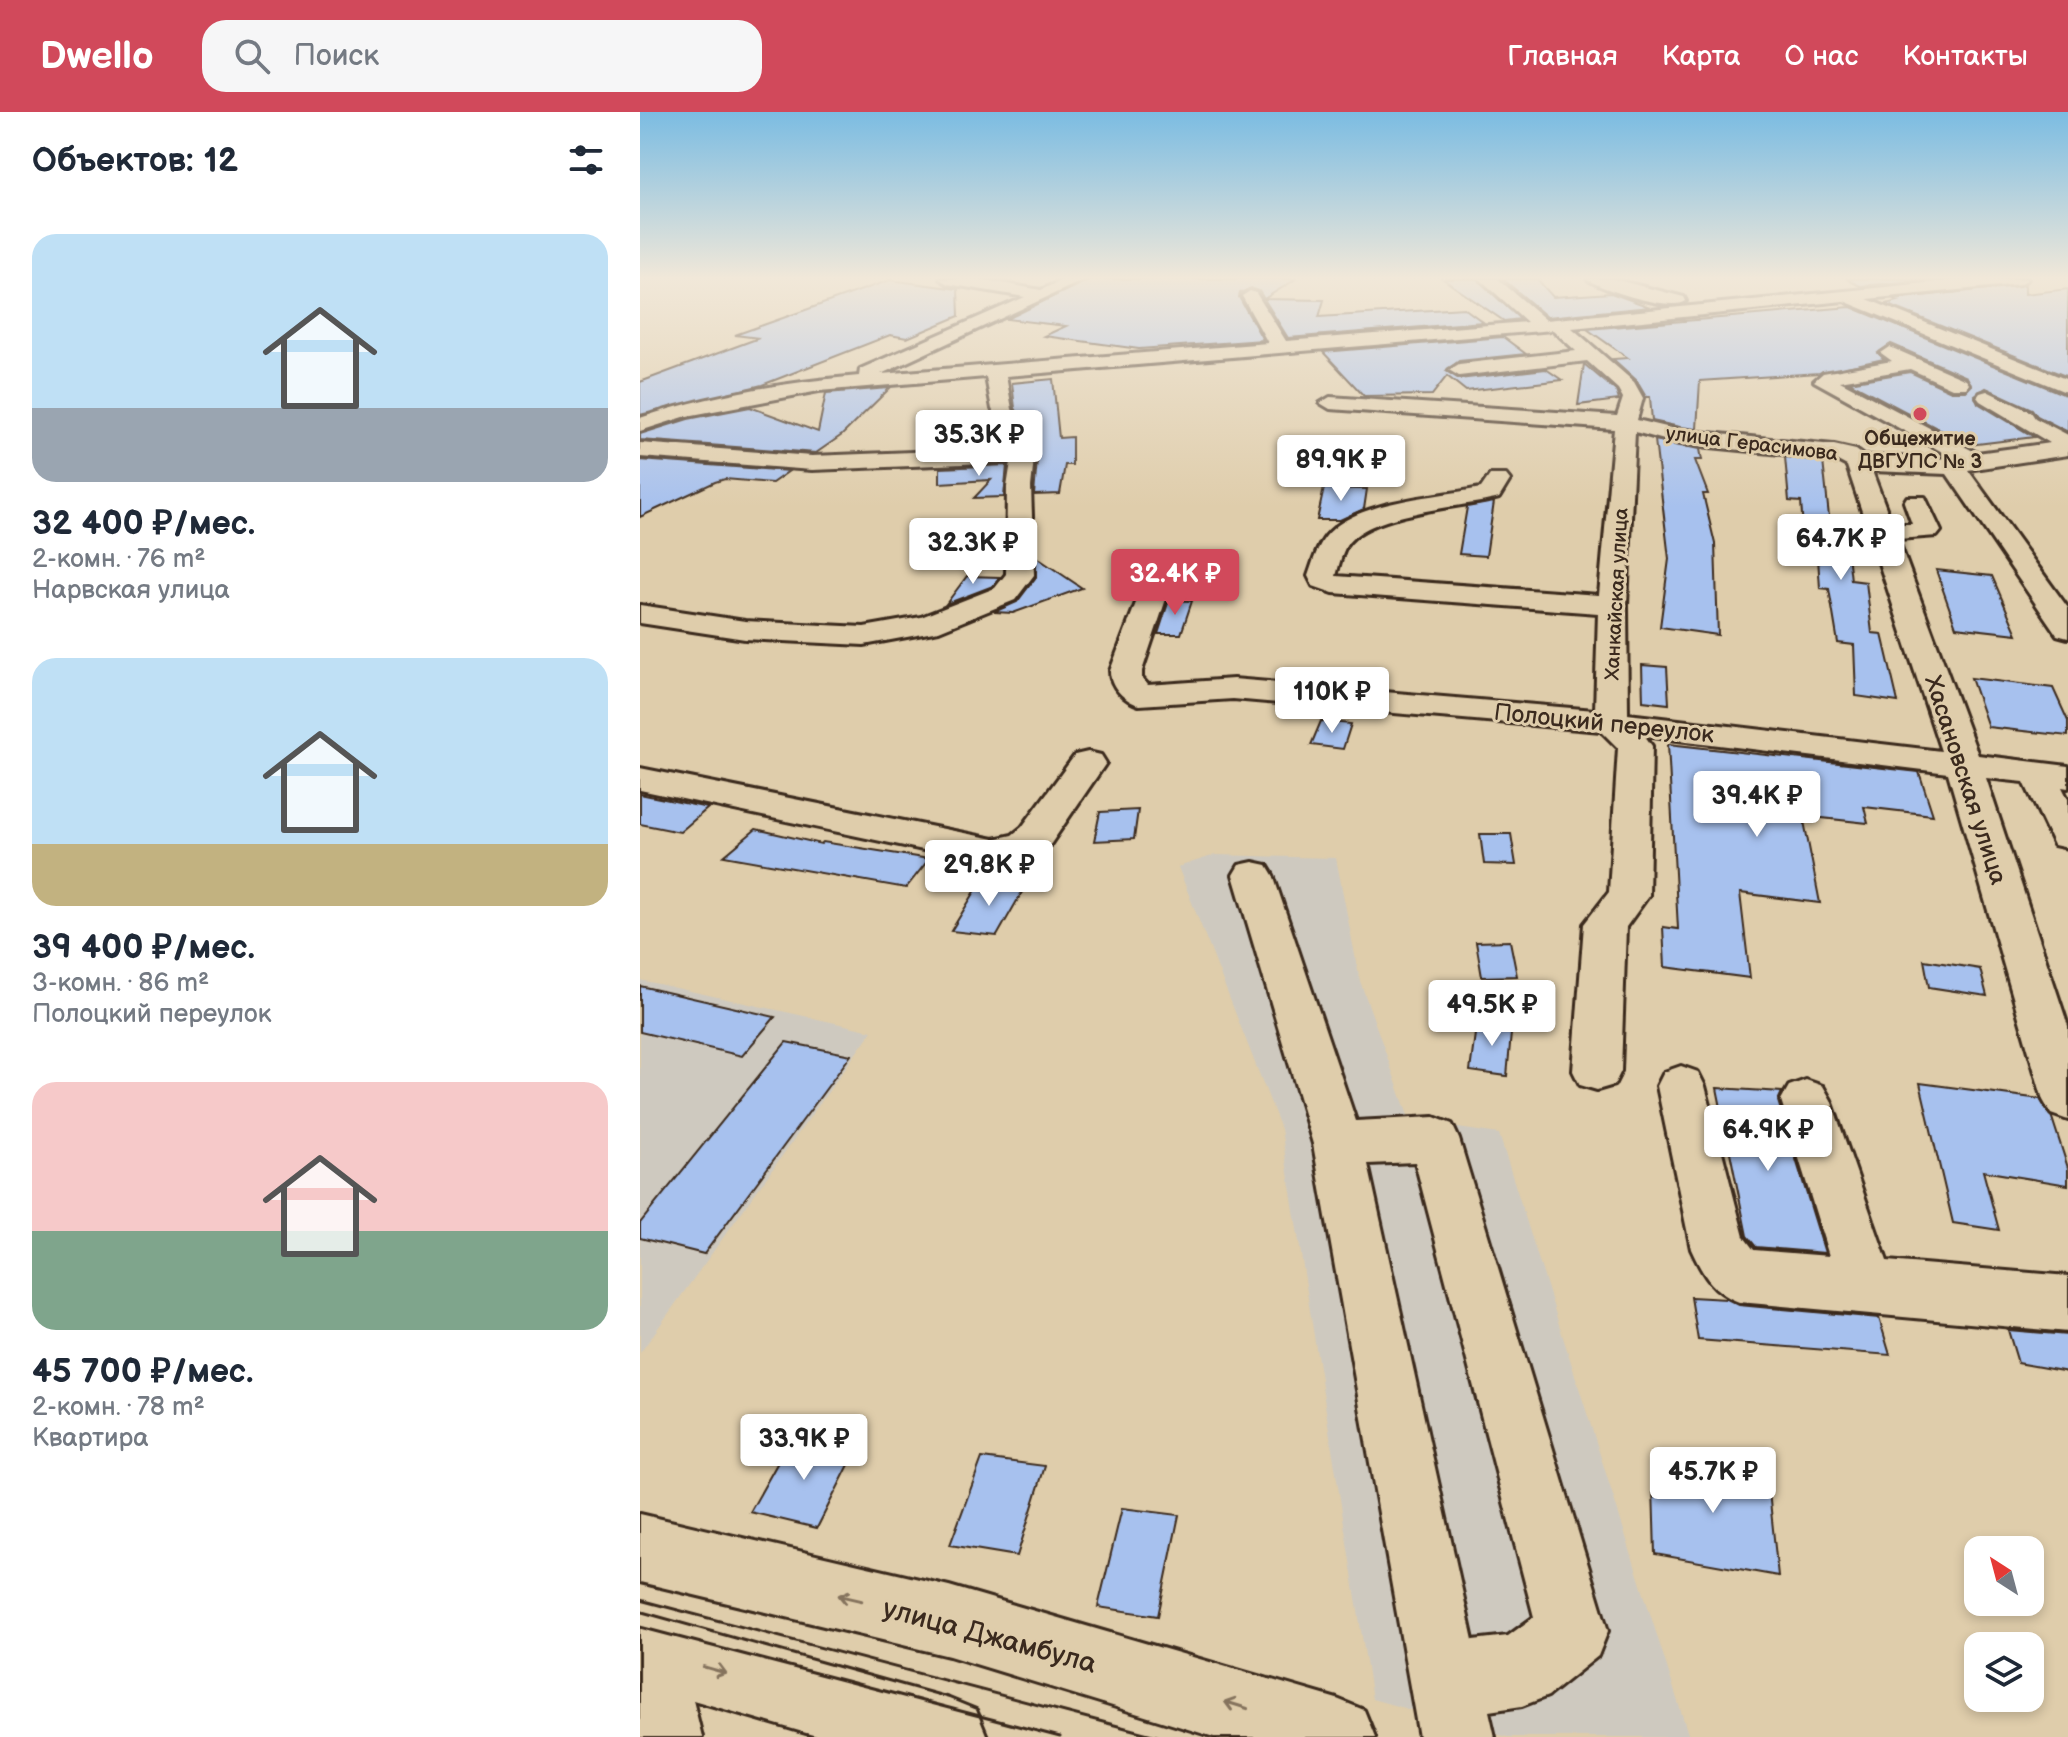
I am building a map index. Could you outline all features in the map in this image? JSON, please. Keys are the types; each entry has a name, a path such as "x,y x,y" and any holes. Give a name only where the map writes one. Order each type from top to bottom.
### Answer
{"street":[{"path":"858,390 872,368 902,355"},
{"path":"640,425 683,411 819,385 858,390 995,371 1205,355"},
{"path":"1459,370 1592,355"},
{"name":"Ханкайская улица","path":"1592,355 1631,392 1633,398 1625,423 1613,605 1611,722"},
{"path":"1893,355 1959,384"},
{"path":"1987,355 2068,387"},
{"path":"1913,363 1830,377 1824,381 1964,464 2068,629"},
{"path":"640,614 745,630 864,636 941,621 1005,594 1020,575 1019,487 1024,448 1002,409 995,371"},
{"path":"1987,397 2024,416 2026,422 2068,446"},
{"name":"улица Герасимова","path":"1330,403 1625,423 1679,437 1834,452 1848,455 1858,463 1964,464 2068,446"},
{"path":"640,450 824,464 1023,454"},
{"name":"Хасановская улица","path":"1858,463 1963,763 2068,1100"},
{"path":"1498,480 1490,493 1389,513 1358,525 1337,538 1323,580 1333,585 1613,605"},
{"path":"1882,532 1928,531 1916,502"},
{"name":"Полоцкий переулок","path":"1156,587 1126,671 1126,679 1139,695 1233,689 1611,722 2052,775"},
{"path":"1597,1071 1605,924 1629,895 1635,746 1611,722"},
{"path":"640,779 994,852 1025,844 1036,836 1088,763"},
{"path":"2052,775 2068,836"},
{"path":"1253,875 1338,1144 1457,1737"},
{"path":"1681,1086 1719,1249 1739,1275 2068,1304"},
{"path":"1806,1100 1867,1286"},
{"path":"1338,1144 1434,1139 1573,1631 1522,1670 1445,1680"},
{"name":"улица Джамбула","path":"640,1548 949,1621 1337,1737"},
{"path":"664,1737 643,1650 949,1737"}],"shaded area":[{"path":"1215,855 1336,858 1360,981 1410,1121 1499,1134 1689,1737 1507,1737 1372,1699 1281,1129 1178,867"},
{"path":"640,980 872,1031 640,1353"}],"building":[{"path":"713,355 839,355 762,385 640,415 640,382"},
{"path":"1326,355 1518,355 1459,361 1446,371 1459,379 1546,369 1562,380 1466,391 1447,376 1432,395 1364,396"},
{"path":"1624,355 1880,355 1884,359 1819,373 1700,381 1697,429 1652,421 1650,397 1646,397 1636,380 1613,359 1628,358"},
{"path":"1916,355 1968,355 2068,396 2068,432 2037,416 2032,409 1986,388 1975,395 1978,403 2034,437 1969,445 1849,382 1910,372 1951,391 1966,391 1971,386 1967,377"},
{"path":"2013,355 2068,355 2068,377"},
{"path":"1584,364 1616,391 1619,400 1578,405"},
{"path":"1053,379 1059,438 1072,437 1072,465 1065,465 1060,494 1034,495 1038,448 1015,408 1012,383"},
{"path":"890,388 842,435 816,453 640,440 640,434 688,419 750,407 818,432 826,393"},
{"path":"996,422 1008,445 940,448 940,428"},
{"path":"1655,440 1700,449 1702,460 1695,460 1708,494 1703,494 1715,544 1718,635 1660,627 1669,559"},
{"path":"1785,457 1823,461 1831,535 1846,536 1851,580 1866,582 1872,633 1882,634 1898,702 1856,696 1854,645 1838,643 1829,589 1820,588 1817,543 1804,542 1801,502 1789,501"},
{"path":"640,460 789,471 772,483 725,479 715,482 640,517"},
{"path":"1007,465 1004,497 974,498 991,480 940,483 940,468"},
{"path":"1324,488 1367,489 1364,509 1340,520 1317,520"},
{"path":"1494,502 1486,556 1459,554 1467,507"},
{"path":"1036,557 1082,588 1013,613 994,612 1017,602 1036,577"},
{"path":"1936,570 1992,576 2017,634 1956,627"},
{"path":"967,576 1000,577 993,586 946,604"},
{"path":"1169,600 1192,601 1181,634 1158,634"},
{"path":"1642,665 1667,667 1669,704 1643,701"},
{"path":"1971,678 2053,688 2068,721 2068,736 1988,727"},
{"path":"1321,721 1351,724 1343,749 1311,745"},
{"path":"1668,744 1919,772 1933,815 1864,807 1868,823 1803,816 1820,903 1740,893 1750,978 1665,967 1663,927 1678,929"},
{"path":"640,794 708,808 680,832 640,824"},
{"path":"1138,810 1134,839 1094,841 1100,812"},
{"path":"756,829 821,844 929,859 906,888 724,856"},
{"path":"1480,834 1511,834 1516,865 1484,864"},
{"path":"982,880 1026,885 997,936 951,931"},
{"path":"1510,941 1517,976 1482,977 1476,942"},
{"path":"1924,960 1980,969 1987,996 1929,987"},
{"path":"640,986 775,1017 742,1056 640,1032"},
{"path":"1477,1019 1512,1023 1507,1076 1470,1071"},
{"path":"786,1042 851,1055 704,1254 640,1238 640,1223"},
{"path":"1920,1083 2040,1099 2052,1118 2068,1168 2068,1185 1983,1171 1999,1230 1953,1223"},
{"path":"1717,1088 1782,1092 1778,1101 1825,1253 1756,1247 1747,1236"},
{"path":"1691,1297 1727,1299 1739,1305 1879,1318 1890,1355 1698,1340"},
{"path":"2008,1330 2068,1335 2068,1372 2018,1363"},
{"path":"792,1437 856,1451 817,1528 750,1512"},
{"path":"1652,1453 1767,1473 1778,1576 1655,1554"},
{"path":"982,1458 1045,1466 1017,1556 950,1545"},
{"path":"1122,1508 1179,1515 1158,1616 1098,1607"}],"tram line":[{"path":"640,1600 1160,1737"},
{"path":"640,1627 1060,1737"}],"place":[{"name":"Общежитие ДВГУПС № 3","path":"1920,414"}]}
